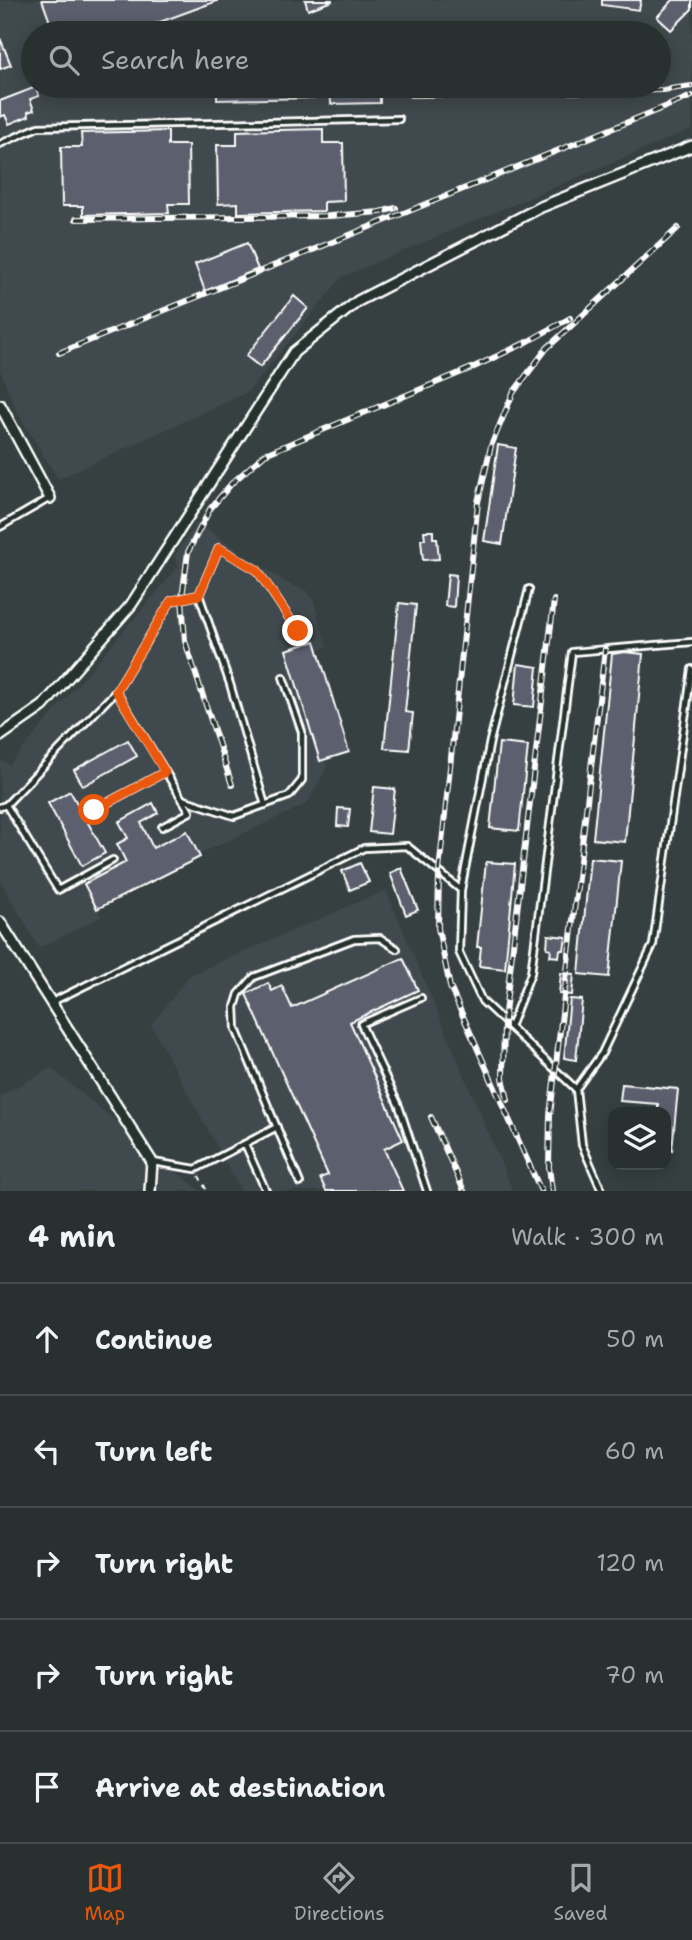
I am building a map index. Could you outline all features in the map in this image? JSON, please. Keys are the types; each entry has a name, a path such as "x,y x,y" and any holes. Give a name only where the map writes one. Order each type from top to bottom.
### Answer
{"street":[{"path":"0,736 43,706 131,605 294,352 358,302 541,207 692,146"},
{"path":"0,405 50,498"},
{"path":"0,922 152,1162 150,1191"}],"lane":[{"path":"0,144 38,127 399,119"},
{"path":"0,527 50,498"},
{"path":"265,805 230,684 199,595 219,548 257,570 298,631"},
{"path":"529,589 490,741 461,890 460,952 482,1001 576,1089 582,1145 602,1191"},
{"path":"0,807 6,804 116,691 171,601 199,595"},
{"path":"510,1027 531,973 572,652 692,642"},
{"path":"576,1089 602,1053 653,945 692,669"},
{"path":"182,799 234,816 289,796 302,780 302,732 283,677"},
{"path":"116,691 190,812 162,827"},
{"path":"94,810 165,772"},
{"path":"6,804 58,890 113,860"},
{"path":"52,1002 363,848 407,846 461,890"},
{"path":"300,1182 236,1029 235,1007 239,994 254,977 354,939 380,938 397,949"},
{"path":"421,998 361,1024 398,1106 427,1191"},
{"path":"152,1162 196,1169 277,1127"},
{"path":"245,1144 266,1191"}],"path":[{"path":"196,1169 207,1191"}],"shaded area":[{"path":"0,0 692,0 692,129 342,277 248,392 58,479 17,412 0,370"},
{"path":"197,523 287,583 307,591 313,599 327,646 318,650 326,769 307,804 199,854 200,857 98,909 101,917 39,948 0,880 0,762 2,760 9,765 179,566 174,556"},
{"path":"386,890 513,1191 241,1191 151,1025 190,975"},
{"path":"51,1068 200,1191 0,1191 0,1096"}],"building":[{"path":"42,0 217,0 163,21 50,21"},
{"path":"305,0 332,0 332,1 308,10"},
{"path":"602,0 641,0 639,10 602,5"},
{"path":"673,0 692,0 692,9 671,30 671,21 661,21 657,17"},
{"path":"0,38 11,65 0,69"},
{"path":"21,93 21,98 33,98 30,99 34,110 28,112 29,116 9,124 5,115 0,117 0,101"},
{"path":"217,98 314,98 217,100"},
{"path":"331,98 380,98 380,103 331,104"},
{"path":"323,129 323,143 343,143 344,201 324,202 324,211 238,213 238,203 218,204 217,145 237,145 237,131"},
{"path":"168,131 168,145 188,145 189,204 168,204 169,213 83,215 83,206 62,206 61,147 82,147 81,133"},
{"path":"247,243 258,269 205,291 195,264"},
{"path":"294,296 308,308 260,367 246,356"},
{"path":"498,445 516,448 502,544 484,541"},
{"path":"424,531 433,531 433,538 437,538 439,559 423,560 421,539 425,539"},
{"path":"448,574 456,575 454,607 445,606"},
{"path":"399,603 416,605 405,712 413,713 409,750 384,748"},
{"path":"315,641 349,752 320,761 286,650"},
{"path":"612,654 643,654 625,842 593,839"},
{"path":"518,664 538,667 534,707 514,705"},
{"path":"128,740 137,756 83,786 74,770"},
{"path":"499,743 528,746 519,831 490,828"},
{"path":"374,787 395,789 390,834 369,832"},
{"path":"70,791 105,853 82,866 48,803"},
{"path":"153,803 158,813 141,823 153,848 187,831 200,857 97,909 84,884 126,862 117,844 128,838 119,822"},
{"path":"338,808 350,809 348,827 337,826"},
{"path":"590,858 621,861 609,977 579,974"},
{"path":"486,862 515,864 505,969 479,966 481,947 477,947"},
{"path":"360,863 369,882 350,890 342,871"},
{"path":"401,868 418,910 406,915 390,873"},
{"path":"548,935 566,937 564,950 560,950 559,957 550,956 551,949 547,948"},
{"path":"403,958 418,990 350,1022 403,1140 384,1149 403,1191 326,1191 320,1178 328,1175 246,994 268,983 272,991 282,986 292,1008"},
{"path":"561,973 574,974 572,995 559,994"},
{"path":"570,999 582,1000 576,1060 564,1058"},
{"path":"622,1084 678,1089 672,1150 671,1107 620,1101"}],"railway":[{"path":"671,89 692,86"},
{"path":"59,353 692,96"},
{"path":"76,219 330,216 396,208"},
{"path":"541,1191 450,987 438,928 439,871 478,502 491,446 513,393 547,348 678,228"},
{"path":"232,785 185,641 182,598 188,552 210,509 232,483 265,454 474,367 570,318"},
{"path":"508,1100 503,1078 504,1021 554,600"},
{"path":"552,1191 549,1167 550,1115 605,649"},
{"path":"431,1117 464,1191"}],"route":[{"path":"94,810 165,772 116,691 171,601 199,595 219,548 257,570 298,631"}]}
